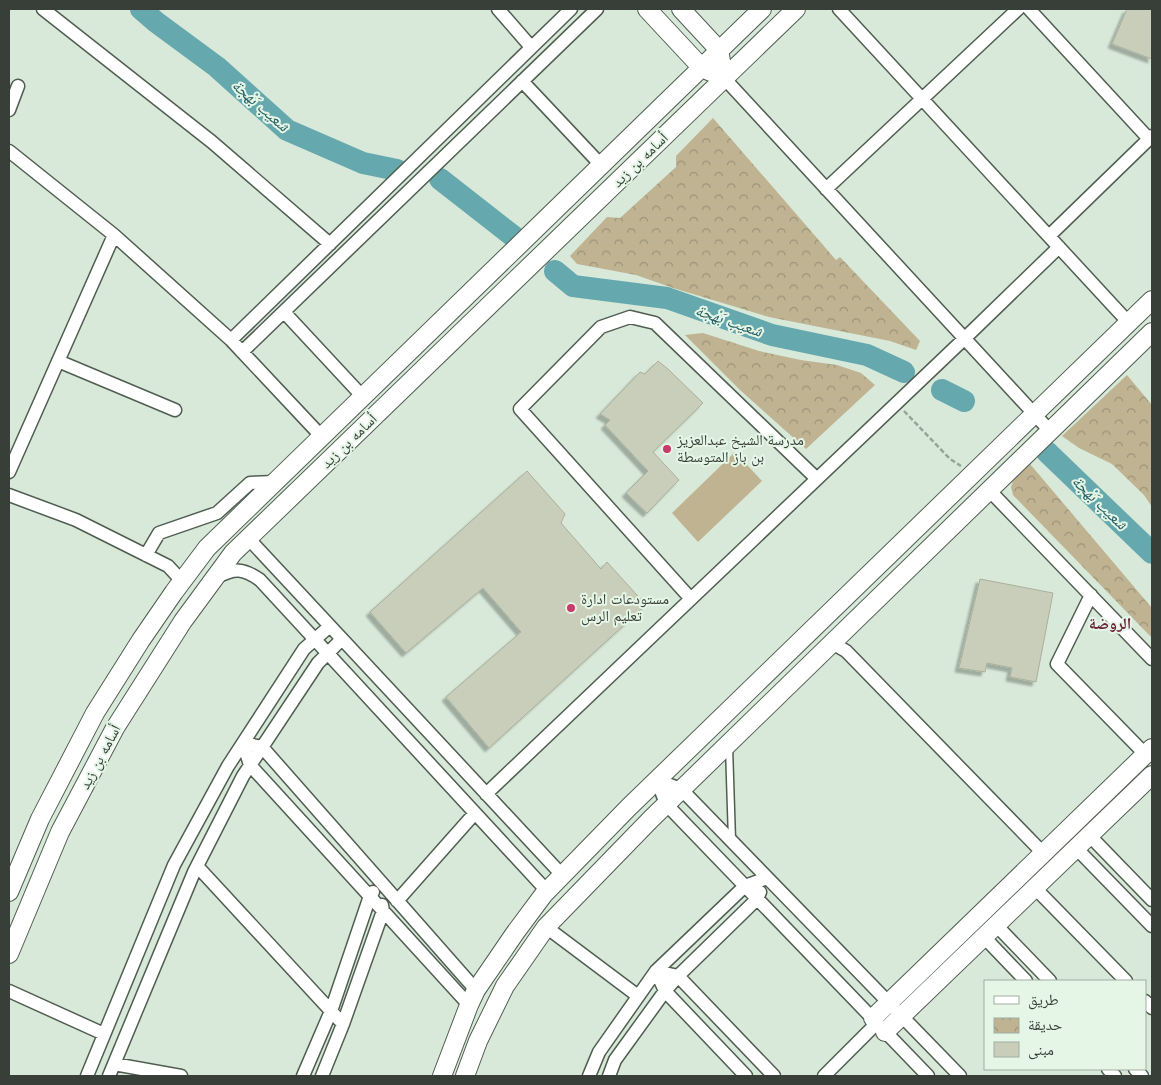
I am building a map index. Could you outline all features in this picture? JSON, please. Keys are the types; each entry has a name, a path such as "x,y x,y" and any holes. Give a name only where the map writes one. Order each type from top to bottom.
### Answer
{"street":[{"path":"43,9 212,142 330,244"},
{"path":"498,9 531,47"},
{"path":"231,340 571,9"},
{"path":"242,352 597,9"},
{"path":"647,9 702,68 725,79 1050,431"},
{"path":"681,9 719,50 725,79"},
{"name":"أسامه بن زيد","path":"9,892 40,819 95,713 141,640 182,581 208,548 762,9"},
{"name":"أسامه بن زيد","path":"9,954 60,832 115,728 183,621 233,553 796,9"},
{"path":"839,9 1129,323"},
{"path":"826,189 1018,9"},
{"path":"1029,9 1150,138 1049,236"},
{"path":"522,81 601,165"},
{"path":"9,110 18,86"},
{"path":"9,151 114,235 231,340 322,437"},
{"path":"9,472 114,235"},
{"path":"486,794 964,339 1058,246"},
{"path":"442,1076 472,998 515,933 547,891 657,780 1152,300"},
{"path":"284,312 363,397"},
{"path":"691,599 520,409 601,327 630,317 655,324 817,479"},
{"path":"465,1076 478,1041 505,986 546,927 666,804 1152,332"},
{"path":"58,361 175,410"},
{"path":"146,555 159,533 217,513 250,483 276,482"},
{"path":"989,490 1152,659"},
{"path":"9,494 76,520 168,566 182,581"},
{"path":"248,538 562,875"},
{"path":"214,578 229,571 248,572 260,580 547,891"},
{"path":"824,1076 878,1024 889,1002 1149,751 1057,664 1090,595"},
{"path":"87,1076 174,866 228,766 304,649 330,626"},
{"path":"181,1076 112,1070 197,866 242,776 318,662 342,639"},
{"path":"832,643 846,651 1043,853"},
{"path":"95,713 115,728"},
{"path":"243,743 262,747 397,900 472,998"},
{"path":"243,743 250,765 383,911 472,998"},
{"path":"878,1024 902,1016 1152,775"},
{"path":"657,780 682,789 960,1076"},
{"path":"657,780 666,804 928,1076"},
{"path":"397,900 475,813"},
{"path":"1089,835 1152,900"},
{"path":"1076,848 1152,926"},
{"path":"197,866 343,1024"},
{"path":"589,1076 599,1052 656,971 745,886 767,878"},
{"path":"609,1076 615,1060 665,991 757,898 767,878"},
{"path":"303,1076 331,1011 370,896 381,883"},
{"path":"322,1076 343,1024 383,911 381,883"},
{"path":"1035,888 1125,980"},
{"path":"546,927 638,996"},
{"path":"990,931 1025,980"},
{"path":"990,931 1049,980"},
{"path":"656,971 678,976 774,1076"},
{"path":"656,971 665,991 746,1076"},
{"path":"9,991 104,1034"}],"lane":[{"path":"729,743 732,841"}],"path":[{"path":"897,403 950,459 973,473"}],"green space":[{"path":"713,118 836,260 840,257 920,341 916,350 890,341 769,317 636,275 577,264 570,256 607,217 620,218 676,167 676,156"},
{"path":"703,333 759,351 837,365 861,373 875,385 806,449 740,390 685,335"},
{"path":"1127,375 1152,405 1152,507 1144,495 1112,464 1079,448 1062,436"},
{"path":"735,452 762,481 698,542 672,513"},
{"path":"1030,464 1152,608 1152,638 1013,495 1011,487 1013,481"}],"building":[{"path":"1127,9 1152,9 1152,59 1112,44"},
{"path":"658,361 703,403 653,452 679,480 647,513 626,493 648,471 605,425 610,420 600,414 640,372 645,374"},
{"name":"مستودعات ادارة تعليم الرس","path":"527,471 565,514 561,523 601,569 607,562 646,605 489,748 446,697 521,632 483,588 406,653 370,612"},
{"path":"980,579 1053,593 1036,682 1010,677 1012,668 987,663 985,672 959,668"}],"waterway":[{"name":"شعيب بَهْجة","path":"141,9 217,67 287,130 363,163 397,170"},
{"name":"شعيب بَهْجة","path":"440,179 513,236"},
{"name":"شعيب بَهْجة","path":"555,271 573,286 667,298 772,335 867,355 904,372"},
{"name":"شعيب بَهْجة","path":"942,390 964,401"},
{"name":"شعيب بَهْجة","path":"1047,452 1152,553"}],"place":[{"name":"مدرسة الشيخ عبدالعزيز بن باز المتوسطة","path":"667,449"},
{"name":"مستودعات ادارة تعليم الرس","path":"571,608"}],"district":[{"name":"الروضة","path":"1110,623"}]}
